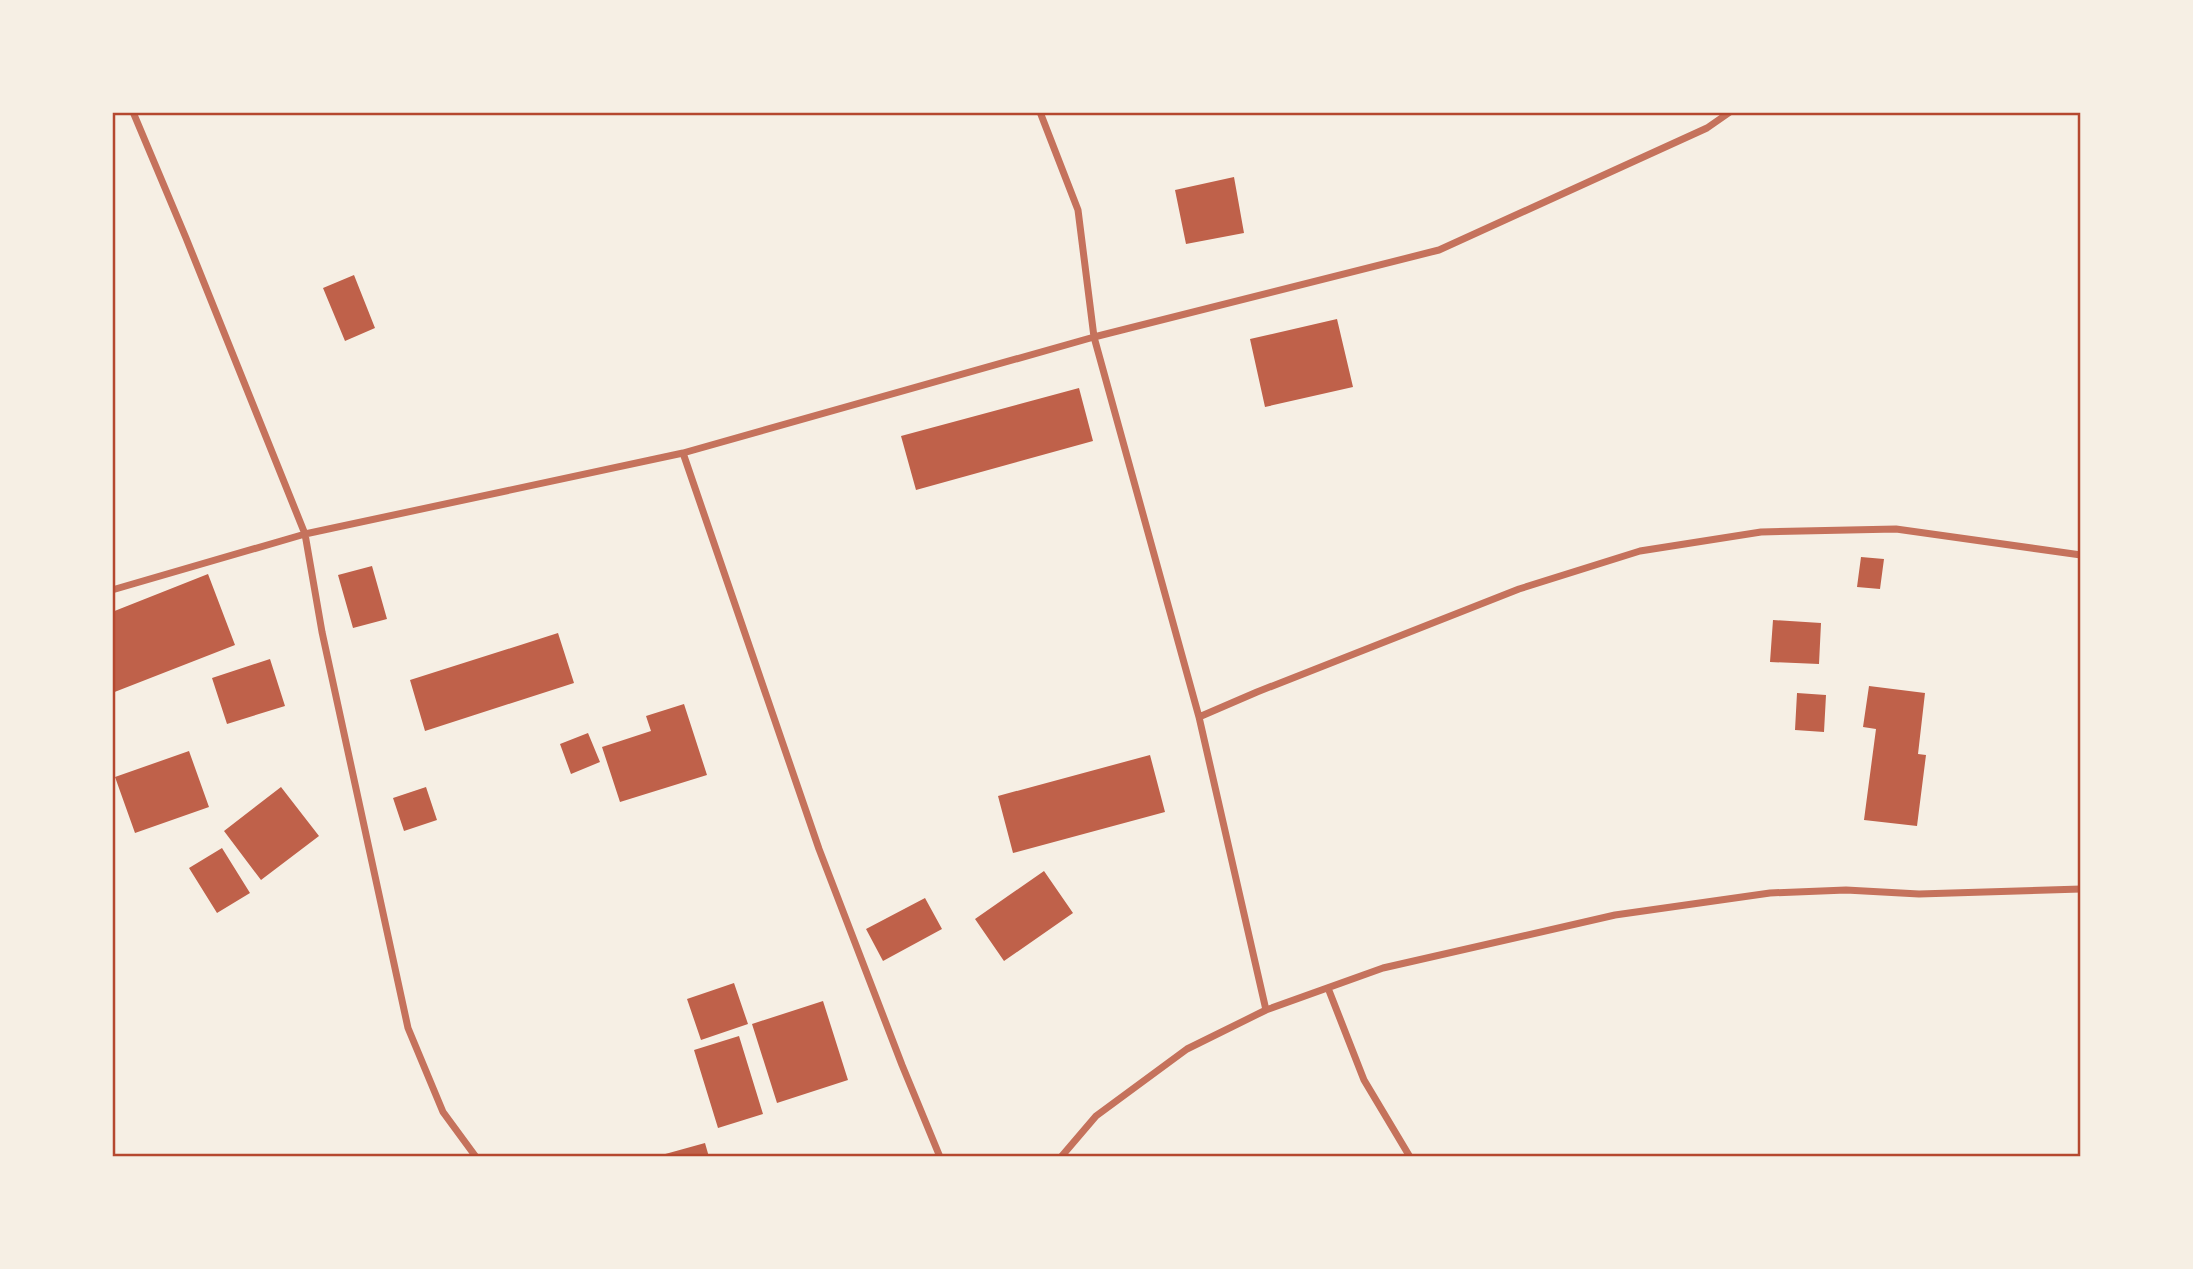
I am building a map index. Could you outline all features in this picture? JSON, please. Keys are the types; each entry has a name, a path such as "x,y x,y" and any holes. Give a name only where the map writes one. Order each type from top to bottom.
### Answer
{"street":[{"path":"133,112 304,534 322,632 408,1028 443,1112 476,1157"},
{"path":"1040,112 1078,210 1094,337 1199,717 1266,1010"},
{"path":"112,590 304,534 683,453 1094,337 1439,250 1707,128 1730,112"},
{"path":"683,453 819,849 940,1157"},
{"path":"1199,717 1519,589 1640,551 1761,532 1896,529 2081,555"},
{"path":"1061,1157 1096,1116 1187,1049 1266,1010 1383,968 1615,915 1770,893 1846,890 1920,894 2081,889"},
{"path":"1328,988 1364,1080 1410,1157"}],"building":[{"path":"1234,177 1244,233 1186,244 1175,190"},
{"path":"354,275 375,328 345,341 323,288"},
{"path":"1337,319 1353,387 1265,407 1250,339"},
{"path":"1079,388 1093,441 916,490 901,436"},
{"path":"1861,557 1884,559 1880,589 1857,587"},
{"path":"372,566 387,619 353,628 338,575"},
{"path":"208,574 235,645 112,693 112,612"},
{"path":"1773,620 1821,623 1819,664 1770,662"},
{"path":"558,633 574,683 425,731 410,680"},
{"path":"270,659 285,706 227,724 212,678"},
{"path":"1869,686 1925,693 1918,754 1926,755 1917,826 1864,820 1876,729 1863,727"},
{"path":"1797,693 1826,695 1824,732 1795,730"},
{"path":"684,704 707,775 620,802 602,747 651,731 646,716"},
{"path":"588,733 600,762 571,774 560,744"},
{"path":"189,751 209,807 135,833 115,777"},
{"path":"1150,755 1165,812 1013,853 998,796"},
{"path":"281,787 319,836 261,880 224,831"},
{"path":"426,787 437,820 404,831 393,798"},
{"path":"222,848 250,893 217,913 189,868"},
{"path":"1044,871 1073,913 1004,961 975,919"},
{"path":"925,898 942,929 883,961 866,929"},
{"path":"734,983 748,1024 701,1040 687,999"},
{"path":"823,1001 848,1080 777,1103 752,1024"},
{"path":"739,1036 763,1114 718,1128 694,1050"},
{"path":"705,1143 709,1157 658,1157 658,1156"}]}
